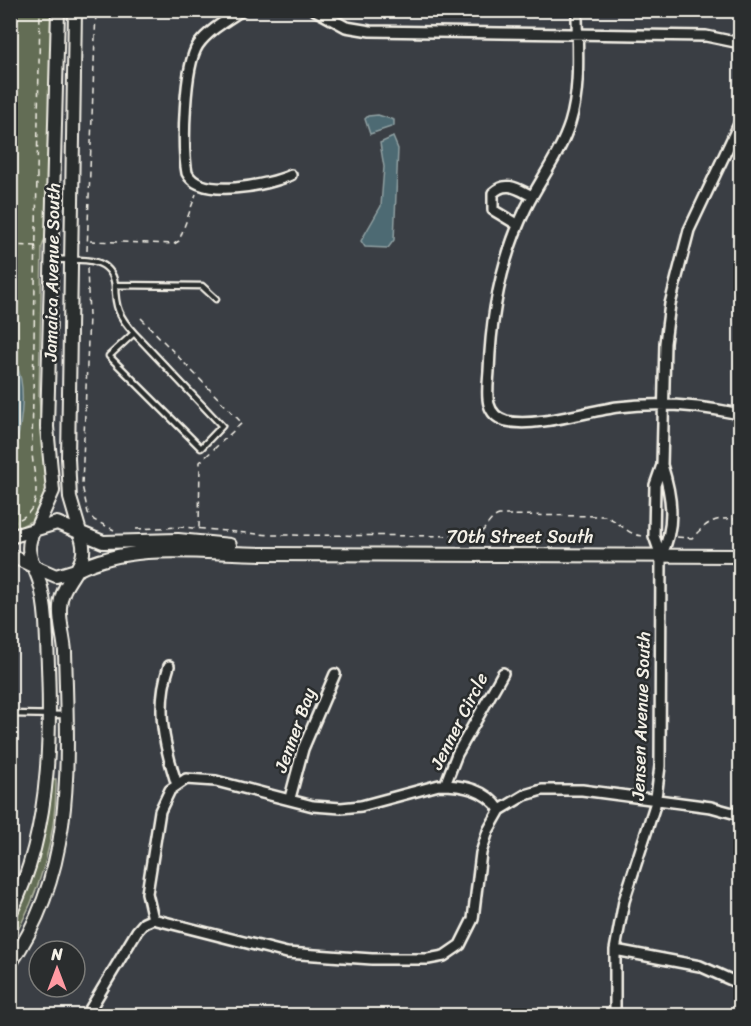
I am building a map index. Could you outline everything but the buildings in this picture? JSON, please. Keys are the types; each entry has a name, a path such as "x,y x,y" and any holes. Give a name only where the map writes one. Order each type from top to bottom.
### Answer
{"street":[{"name":"Jamaica Avenue South","path":"35,529 53,491 47,427 58,10"},
{"name":"Jamaica Avenue South","path":"75,10 69,260 68,472 72,509 80,532"},
{"path":"242,10 205,36 195,50 190,65 186,166 188,176 199,185 259,186 291,175"},
{"path":"315,10 335,22 370,32 706,36 741,43"},
{"path":"578,10 576,99 570,123 560,147 532,196 500,279 490,340 487,404 495,414 506,421 569,417 622,406 700,407 741,414"},
{"name":"Jensen Avenue South","path":"615,1016 615,950 624,901 656,800 660,766 661,556 654,536 655,485 662,465 665,343 676,272 702,197 741,122"},
{"path":"519,225 493,210 493,193 499,187 510,185 532,196"},
{"name":"Jensen Avenue South","path":"661,556 671,537 670,488 662,465"},
{"path":"10,537 57,523 80,532 84,552 77,570 64,590 60,605 64,646 67,768 64,825 51,879 36,920 10,964"},
{"path":"10,914 33,850 46,789 45,610 28,547 35,529"},
{"name":"70th Street South","path":"80,532 103,542 178,540 300,553"},
{"name":"70th Street South","path":"77,570 112,557 152,552 741,556"},
{"path":"10,555 52,575 77,570"},
{"path":"170,666 164,684 161,725 164,747 177,785"},
{"name":"Jenner Circle","path":"445,785 457,754 503,673"},
{"name":"Jenner Bay","path":"290,798 303,749 335,674"},
{"path":"153,919 147,893 160,811 165,797 186,780 216,781 290,798 313,806 341,808 361,806 445,785 476,789 494,802 500,810"},
{"path":"86,1016 137,931 144,923 153,919 287,953 372,959 444,956 460,945 473,919 481,853 488,831 500,810 525,795 542,790 582,790 711,807 741,815"},
{"path":"615,950 700,966 741,984"}],"lane":[{"path":"53,260 101,263 112,273 117,310 134,333 222,426 201,448 109,356 134,333"},
{"path":"115,285 202,286 216,298"},
{"path":"10,714 65,715"}],"path":[{"path":"10,523 28,512 37,494 32,449 40,10"},
{"path":"89,241 174,244 179,240 199,185"},
{"path":"10,245 36,246"},
{"path":"141,318 242,423 200,462 198,528"},
{"path":"84,502 94,520 116,530"},
{"path":"136,530 158,527 198,528 269,535 475,536 480,534 493,517 499,515 604,516 613,518 632,536 654,536"},
{"path":"671,537 692,538 706,523 717,518 741,519"}],"green space":[{"path":"10,11 54,11 49,227 42,247 39,396 46,490 31,521 10,532"},
{"path":"53,779 56,779 56,800 45,864 30,904 11,942 11,928 39,857"}],"water":[{"path":"378,115 394,120 394,126 370,134 365,119 368,116"},
{"path":"393,137 398,149 394,240 388,248 365,247 361,241 381,206 384,167 380,143"},
{"path":"10,364 16,365 22,386 22,412 18,437 11,458"}]}
